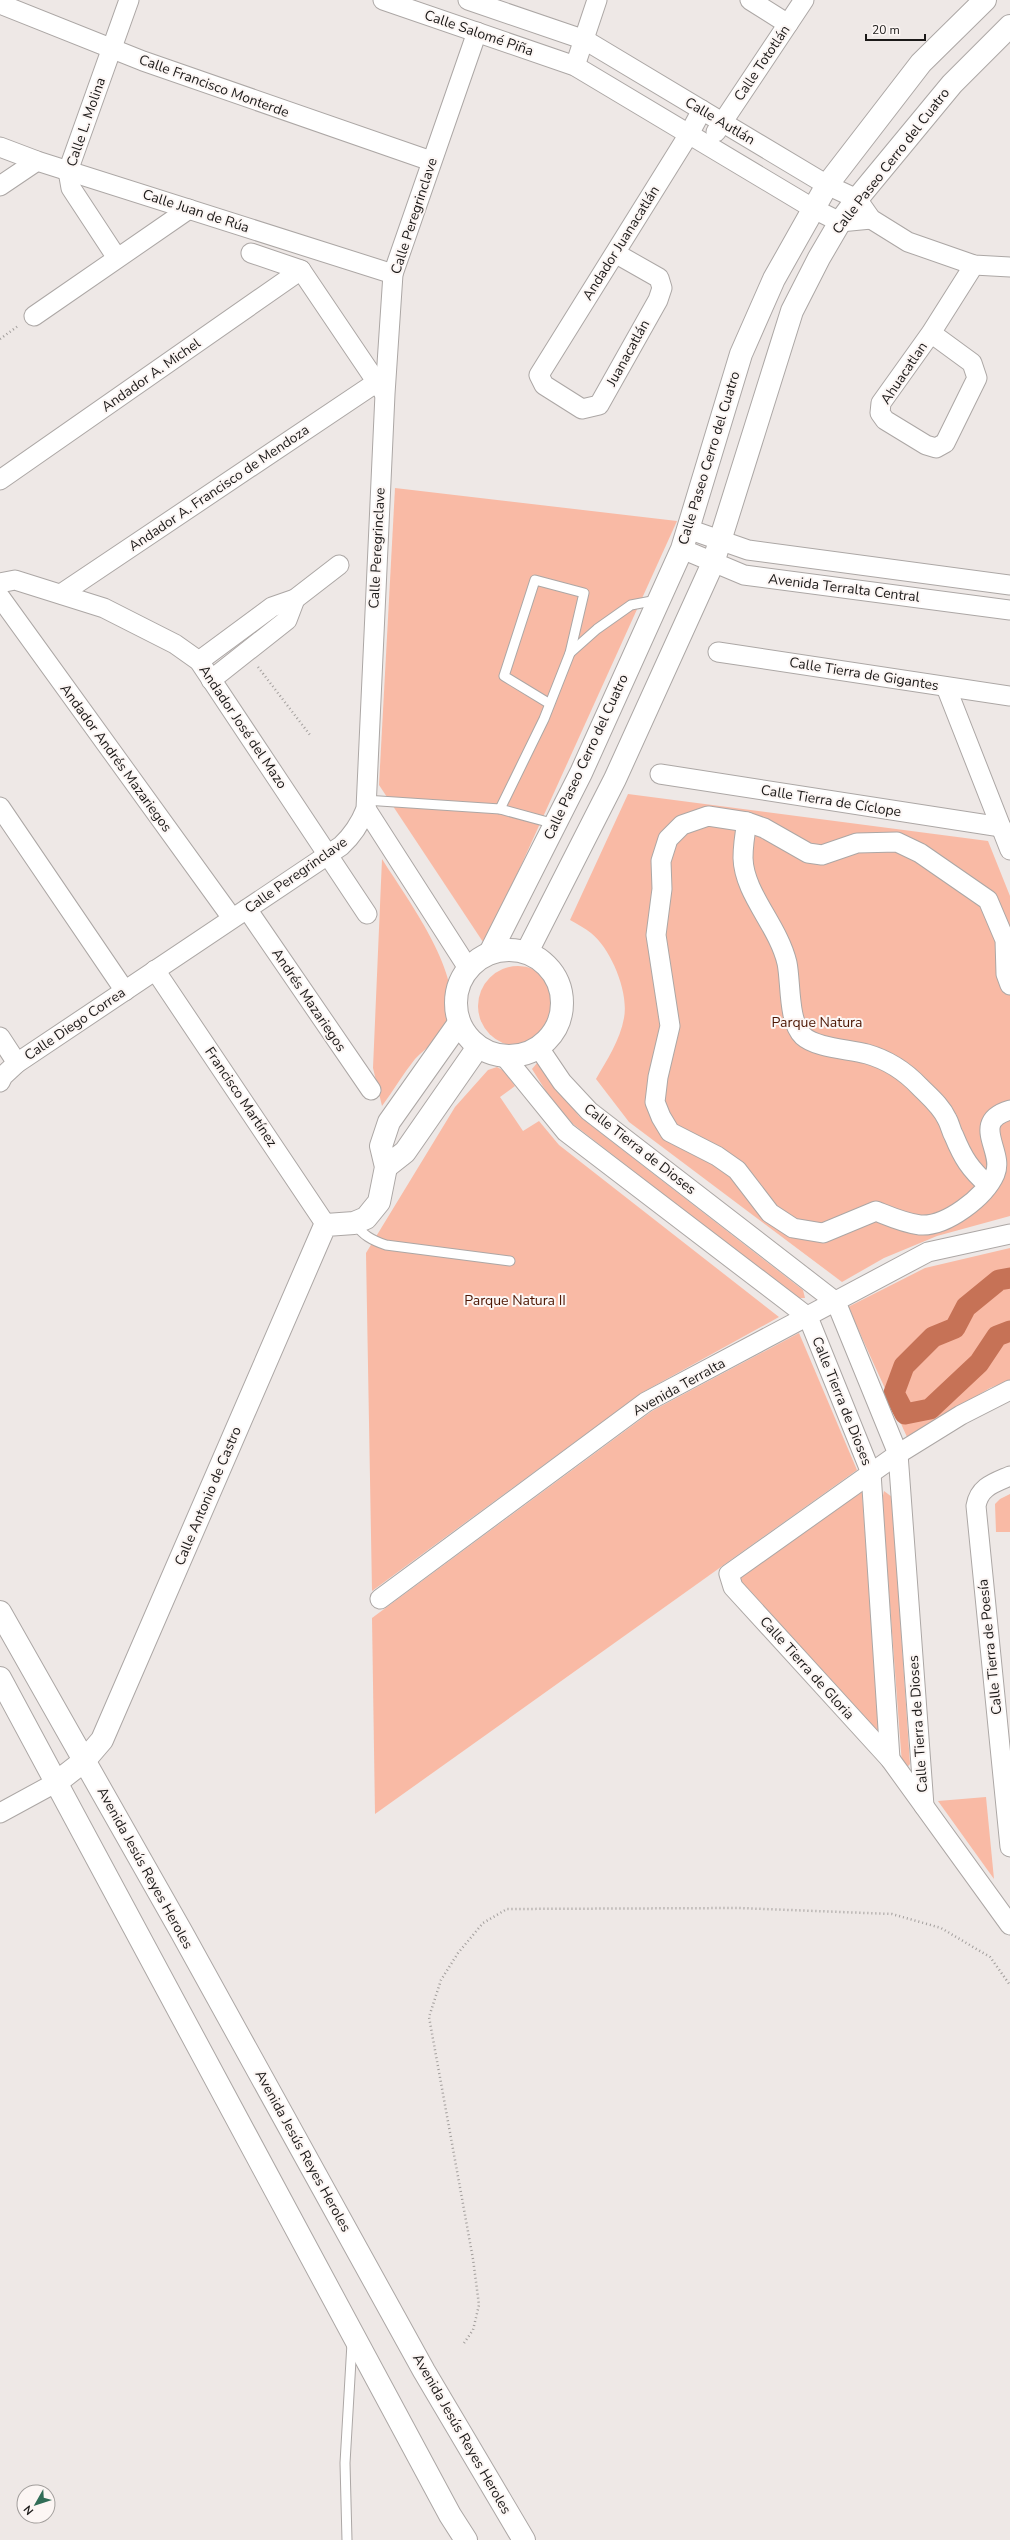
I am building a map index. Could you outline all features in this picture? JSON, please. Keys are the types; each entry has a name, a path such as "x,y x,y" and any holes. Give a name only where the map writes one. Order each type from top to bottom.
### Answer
{"street":[{"name":"Calle L. Molina","path":"117,258 71,188 68,171 129,0"},
{"name":"Calle Salomé Piña","path":"383,0 575,66"},
{"name":"Calle Salomé Piña","path":"468,0 585,40"},
{"path":"575,66 585,40 597,0"},
{"path":"750,0 788,24"},
{"name":"Calle Tototlán","path":"707,145 804,0"},
{"name":"Calle Paseo Cerro del Cuatro","path":"490,953 581,773 660,599 685,539 741,354 774,279 827,185 920,63 985,0"},
{"name":"Calle Francisco Monterde","path":"0,4 143,61 380,145 431,161"},
{"name":"Calle Paseo Cerro del Cuatro","path":"527,952 615,779 713,563 792,311 840,222 857,199 952,84 1010,26"},
{"name":"Calle Peregrinclave","path":"156,970 328,855 354,834 366,804 381,388 393,274 477,32"},
{"name":"Calle Autlán","path":"585,40 827,185 857,199"},
{"name":"Calle Autlán","path":"575,66 814,209 840,222"},
{"name":"Andador Juanacatlán","path":"539,375 689,134 702,110"},
{"name":"Calle Juan de Rúa","path":"0,147 37,161 393,274"},
{"path":"0,186 37,161"},
{"path":"857,199 871,219 908,242 974,265 1010,267"},
{"path":"34,316 189,209"},
{"path":"840,222 871,219"},
{"path":"251,253 301,270 381,388"},
{"name":"Juanacatlán","path":"539,375 544,385 582,409 599,405 658,300 662,288 659,278 615,253"},
{"name":"Ahuacatlan","path":"931,333 972,363 977,378 945,443 936,448 926,445 885,420 880,413 881,402 931,333 974,265"},
{"name":"Andador A. Michel","path":"0,480 301,270"},
{"name":"Andador A. Francisco de Mendoza","path":"61,594 381,388"},
{"name":"Avenida Terralta Central","path":"685,539 720,541 748,550 1010,585"},
{"name":"Avenida Terralta Central","path":"685,539 713,563 744,575 1010,610"},
{"path":"198,661 272,608 295,599 339,565"},
{"name":"Andador José del Mazo","path":"0,583 15,580 104,608 175,644 198,661 367,914"},
{"name":"Andador Andrés Mazariegos","path":"0,597 239,914"},
{"path":"211,680 287,620 295,599"},
{"name":"Calle Tierra de Gigantes","path":"718,652 1010,696"},
{"path":"946,687 1010,850"},
{"path":"581,773 615,779"},
{"name":"Calle Tierra de Cíclope","path":"660,774 1001,827"},
{"path":"366,804 468,968"},
{"path":"0,807 125,991"},
{"path":"1010,985 1006,974 1005,940 988,900 920,853 897,842 873,841 858,843 822,855 808,854 764,828 747,822 708,816 690,821 675,831 663,850 662,889 656,935 670,1026 658,1077 655,1102 670,1132 717,1156 738,1170 770,1213 793,1228 812,1233 823,1233 876,1211 903,1222 922,1225 949,1217 972,1204 995,1174 998,1163 989,1133 992,1123 1000,1113 1010,1110"},
{"path":"747,822 743,858 745,873 751,890 780,938 787,965 794,1018 797,1028 803,1036 814,1042 867,1054 906,1072 936,1103 948,1120 962,1155 971,1169 988,1185"},
{"name":"Andrés Mazariegos","path":"239,914 371,1090"},
{"path":"508,949 527,952 544,963 557,978 563,997 562,1016 554,1034 539,1048 523,1055 505,1057 491,1054 478,1047 467,1037 459,1023 456,1004 458,985 468,968 490,953 508,949"},
{"name":"Calle Diego Correa","path":"0,1082 17,1063 156,970"},
{"name":"Francisco Martínez","path":"156,970 326,1225"},
{"path":"326,1225 354,1223 366,1218 378,1202 386,1166 381,1146 389,1122 459,1023"},
{"path":"0,1037 17,1063"},
{"path":"386,1166 405,1152 478,1047"},
{"name":"Calle Tierra de Dioses","path":"539,1048 562,1082 589,1111 836,1302 898,1454 924,1806"},
{"path":"505,1057 566,1132 808,1317"},
{"name":"Calle Antonio de Castro","path":"0,1813 57,1782 84,1761 102,1740 326,1225"},
{"name":"Avenida Terralta","path":"380,1599 646,1402 928,1252 1010,1234"},
{"name":"Calle Tierra de Dioses","path":"808,1317 871,1473 890,1759 924,1806"},
{"path":"871,1473 898,1454 961,1415 1010,1390"},
{"name":"Calle Tierra de Gloria","path":"871,1473 729,1574 733,1587 890,1759"},
{"name":"Calle Tierra de Poesía","path":"1010,1476 989,1485 978,1495 977,1514 1010,1847"},
{"name":"Avenida Jesús Reyes Heroles","path":"0,1612 424,2371 524,2540"},
{"path":"0,1678 447,2509 466,2540"},
{"path":"924,1806 1008,1920"}],"lane":[{"path":"500,809 550,704 570,653 584,593 535,580 504,676 550,704"},
{"path":"570,653 597,629 630,605 660,599"},
{"path":"366,804 500,809 555,824"},
{"path":"354,1223 362,1234 372,1241 510,1261"},
{"path":"347,2540 345,2463 353,2334"}],"path":[{"path":"246,652 310,735"},
{"path":"464,2343 473,2330 479,2305 474,2259 429,2018 441,1980 458,1953 482,1924 508,1909 739,1908 892,1914 941,1928 990,1957 1010,1985"}],"green space":[{"path":"395,488 677,521 485,945 379,785"},
{"name":"Parque Natura","path":"628,794 988,841 1010,896 1010,1216 937,1236 884,1258 842,1282 629,1122 596,1079 613,1050 622,1026 625,1008 621,984 612,960 598,940 589,931 570,920"},
{"path":"382,859 431,938 442,962 449,984 452,1005 448,1023 445,1028 437,1038 415,1059 382,1106 373,1068"},
{"path":"518,966 533,969 546,978 555,991 558,1006 555,1021 546,1034 533,1043 518,1046 503,1043 490,1034 481,1021 478,1006 481,991 490,978 503,969"},
{"path":"537,1063 579,1116 803,1290 805,1298 797,1298 573,1124 549,1096 532,1069"},
{"name":"Parque Natura II","path":"497,1067 504,1071 515,1086 500,1097 523,1131 539,1121 559,1145 779,1317 643,1392 372,1591 366,1253 455,1107 488,1070"},
{"path":"1010,1248 1010,1380 990,1388 907,1437 848,1307 925,1268"},
{"path":"799,1333 857,1470 375,1814 372,1618 652,1411"},
{"path":"884,1491 892,1497 910,1764 905,1770 902,1764 882,1500"},
{"path":"862,1492 880,1734 735,1576"},
{"path":"1010,1494 1010,1532 996,1532 995,1504 1000,1499"},
{"path":"986,1797 994,1879 938,1801"}],"waterway":[{"path":"1010,1278 999,1280 966,1307 955,1328 933,1337 904,1366 894,1393 905,1414 930,1409 979,1363 997,1336 1010,1331"}]}
